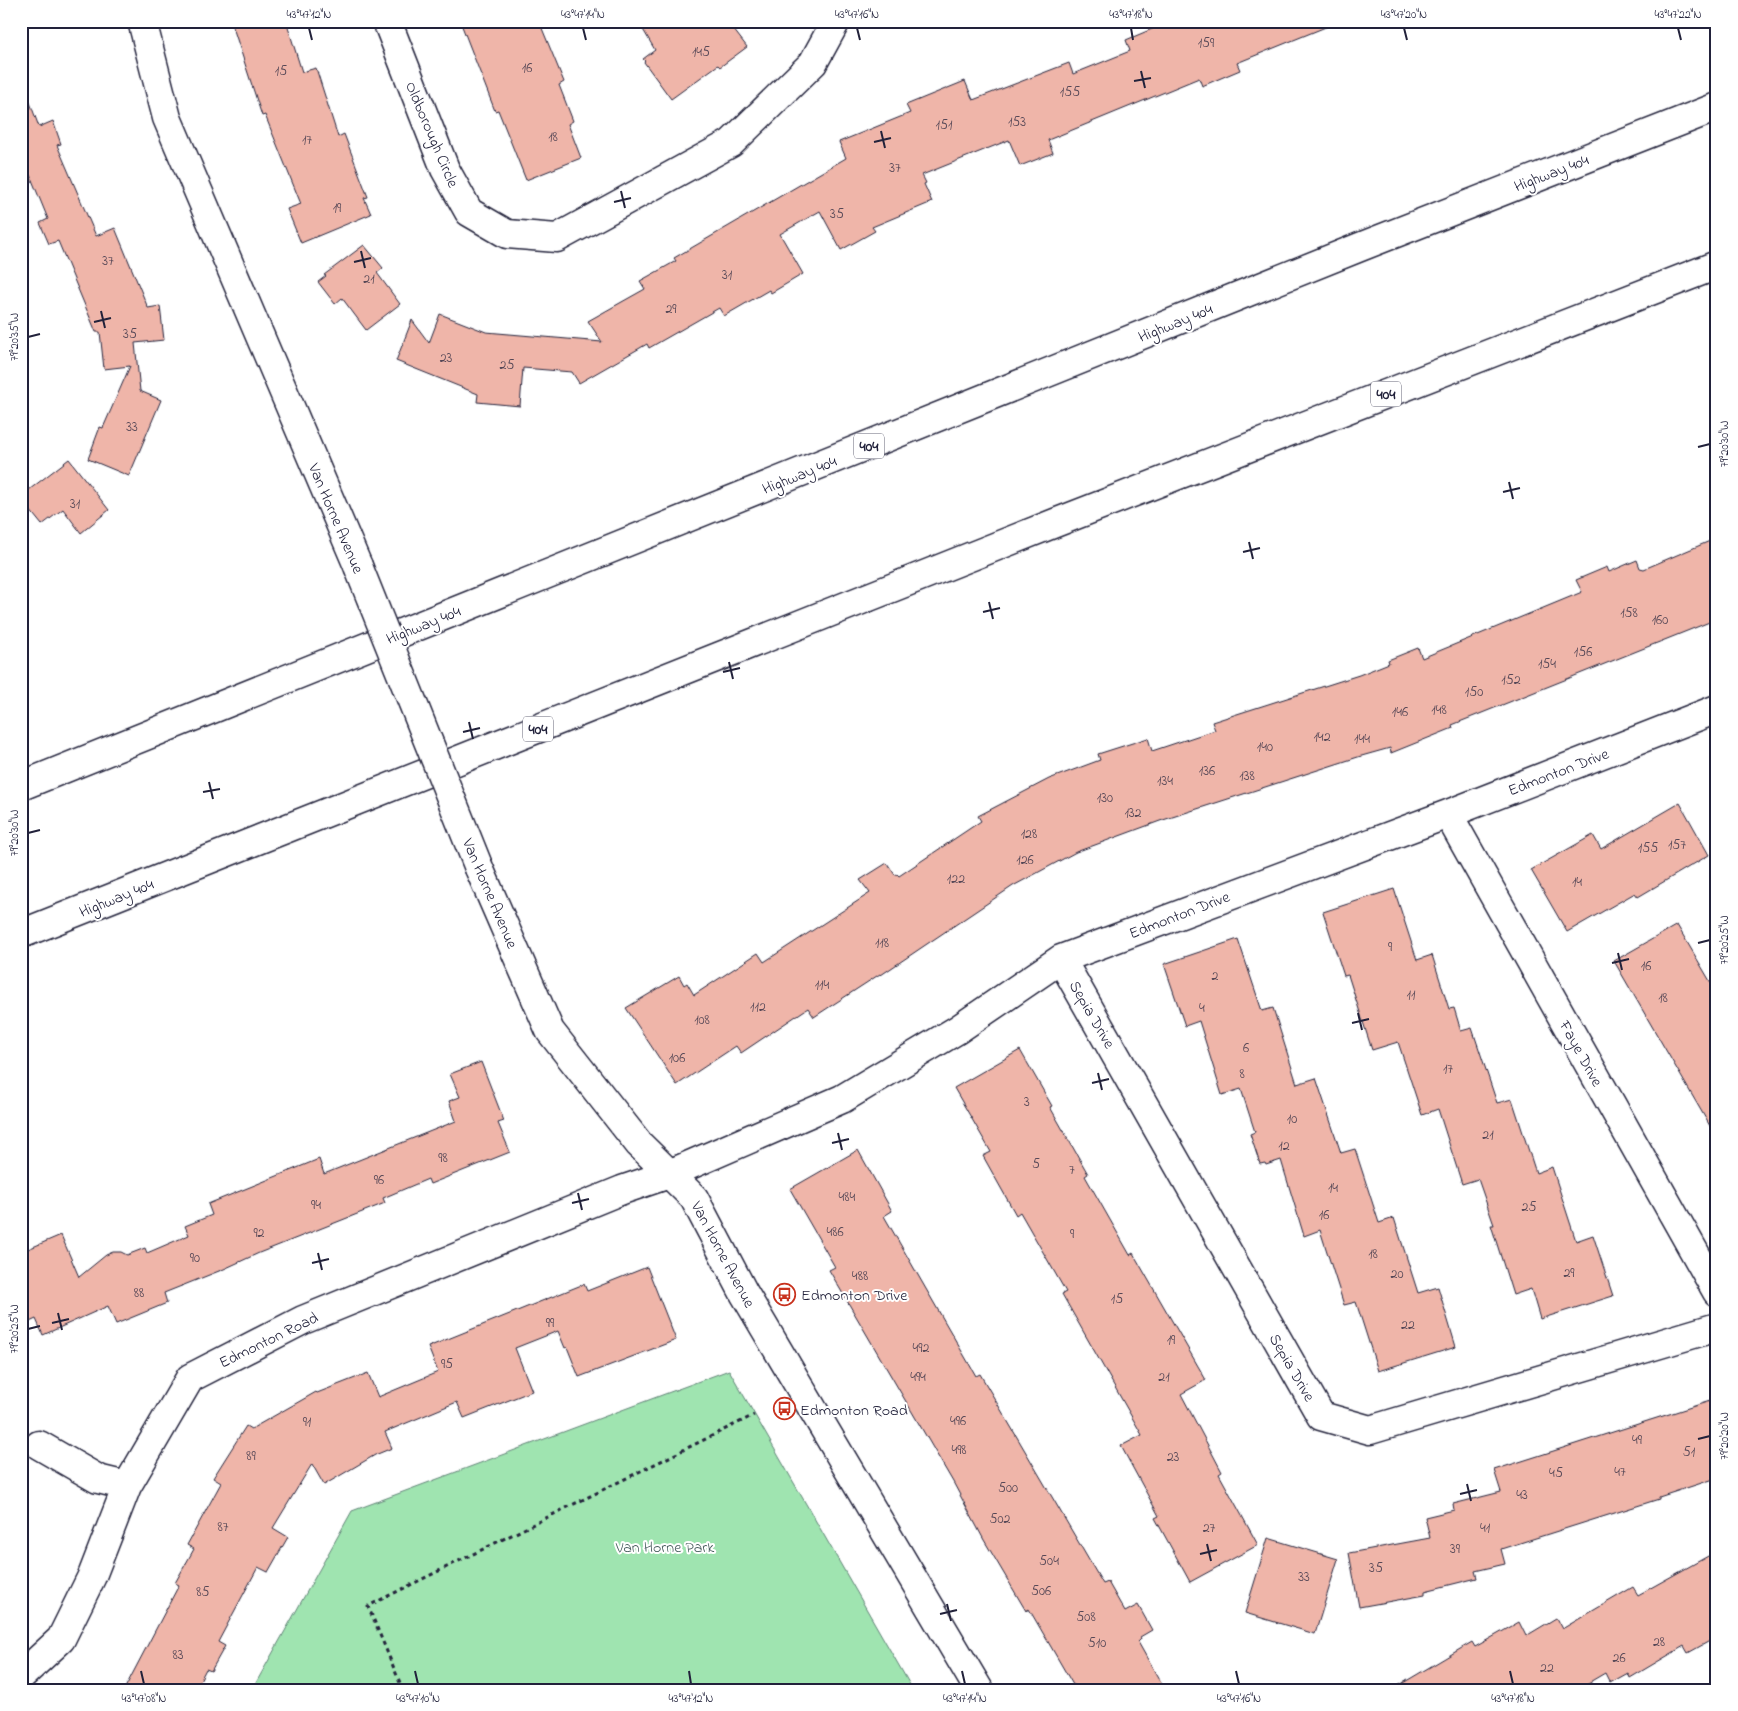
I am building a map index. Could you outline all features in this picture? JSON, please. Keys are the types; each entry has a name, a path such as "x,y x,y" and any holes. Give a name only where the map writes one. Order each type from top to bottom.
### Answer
{"main road":[{"name":"Van Horne Avenue","path":"142,21 167,118 358,566 479,868 550,1031 639,1144 694,1198 744,1293 979,1690"},
{"name":"Oldborough Circle","path":"387,21 444,170 469,212 507,234 558,238 731,143 813,63 836,21"},
{"name":"Highway 404","path":"21,786 1360,247 1717,107"},
{"name":"Highway 404","path":"21,934 1055,523 1717,265"},
{"name":"Edmonton Drive","path":"669,1174 842,1099 957,1030 1062,959 1448,814 1717,709"},
{"name":"Faye Drive","path":"1448,814 1717,1292"},
{"name":"Sepia Drive","path":"1062,959 1321,1416 1370,1430 1717,1328"},
{"name":"Edmonton Road","path":"21,1676 61,1639 92,1576 127,1486 190,1378 303,1320 613,1194 669,1174"},
{"path":"39,1445 98,1479 127,1486"}],"path":[{"path":"404,1690 368,1606 754,1415"}],"green space":[{"name":"Van Horne Park","path":"729,1370 913,1690 252,1690 352,1511"}],"building":[{"path":"231,21 286,21 302,72 316,68 338,137 344,134 368,197 364,198 371,214 301,243 287,209 301,204 265,115 262,116"},
{"path":"460,21 539,21 564,82 559,85 573,121 568,124 581,158 526,180 498,110 495,111"},
{"path":"638,21 727,21 747,47 720,67 718,65 671,99 644,62 643,59 655,50"},
{"path":"1171,21 1338,22 1237,63 1240,70 1202,86 1199,78 1048,140 1053,153 1020,166 1009,140 922,175 932,202 872,227 875,231 841,250 820,211 780,234 803,274 771,293 769,290 724,316 719,308 649,348 647,344 579,383 572,372 523,368 520,406 477,402 478,394 396,361 412,320 429,343 440,314 486,332 602,342 588,321 645,289 640,281 676,261 674,258 846,158 839,142 910,113 906,105 965,81 973,100 1069,63 1073,74 1130,51 1126,40"},
{"path":"21,86 24,86 39,127 53,121 61,144 57,145 96,236 115,228 148,308 160,306 164,340 135,343 140,391 161,400 129,476 88,459 100,427 103,428 130,366 104,369 100,332 96,332 58,241 49,244 40,223 48,219 30,175 21,178"},
{"path":"364,245 383,268 377,273 400,304 366,330 342,298 335,304 318,282 326,276 324,275"},
{"path":"69,459 109,510 81,533 63,509 42,525 21,499 21,496"},
{"path":"1717,538 1717,619 1452,725 1453,728 1391,753 1390,748 1358,757 1160,821 1076,852 1013,886 881,975 814,1017 808,1008 741,1053 736,1046 677,1085 626,1008 679,976 684,985 687,983 694,995 758,953 764,962 870,893 860,880 887,863 895,875 899,876 981,821 978,816 1049,779 1100,760 1098,754 1148,738 1152,751 1215,730 1212,722 1359,675 1389,663 1388,660 1418,648 1422,658 1582,592 1576,580 1607,567 1609,572 1637,560 1640,568 1644,569"},
{"path":"1680,803 1709,855 1638,897 1635,893 1567,932 1531,870 1593,835 1601,849"},
{"path":"1394,889 1417,960 1432,955 1449,1009 1454,1008 1461,1031 1472,1028 1497,1103 1512,1099 1536,1173 1552,1167 1576,1241 1593,1235 1613,1296 1540,1319 1531,1289 1513,1295 1491,1225 1494,1225 1478,1179 1462,1184 1438,1109 1422,1115 1398,1042 1372,1050 1348,975 1344,976 1323,912"},
{"path":"1677,925 1717,993 1717,1138 1614,961"},
{"path":"1238,939 1262,1011 1273,1008 1297,1084 1316,1078 1341,1153 1355,1149 1379,1223 1394,1218 1418,1293 1438,1287 1456,1347 1378,1371 1356,1302 1344,1305 1320,1230 1304,1236 1281,1160 1266,1165 1265,1163 1260,1164 1250,1134 1255,1132 1241,1089 1222,1095 1199,1021 1185,1026 1164,964"},
{"path":"1020,1050 1088,1174 1085,1176 1130,1255 1133,1253 1206,1380 1181,1394 1222,1472 1219,1474 1258,1545 1190,1582 1155,1518 1159,1516 1121,1446 1142,1435 1062,1294 1066,1292 1020,1212 1016,1215 983,1156 991,1152 954,1088"},
{"path":"481,1062 504,1121 498,1123 510,1152 430,1184 428,1179 383,1198 385,1203 164,1293 167,1303 116,1324 108,1306 43,1335 36,1319 21,1326 21,1252 61,1235 79,1277 106,1255 113,1252 121,1252 127,1255 145,1248 147,1253 189,1235 185,1226 212,1215 208,1204 319,1159 324,1174 456,1121 449,1101 460,1097 450,1074"},
{"path":"858,1150 892,1211 884,1216 976,1376 980,1374 1103,1584 1108,1582 1125,1612 1138,1605 1152,1630 1140,1637 1141,1639 1138,1642 1165,1690 1076,1690 1029,1609 1026,1611 984,1540 953,1482 829,1270 835,1267 790,1189"},
{"path":"647,1267 676,1340 579,1377 567,1347 565,1348 558,1331 515,1348 532,1391 464,1418 457,1402 385,1432 392,1448 375,1455 324,1485 312,1464 273,1528 288,1537 268,1572 258,1567 218,1642 225,1646 211,1671 206,1669 195,1690 124,1690 179,1585 175,1583 194,1549 187,1545 221,1483 213,1478 246,1426 251,1429 316,1392 368,1373 378,1397 438,1372 428,1347 584,1284 587,1291"},
{"path":"1710,1401 1717,1421 1717,1478 1659,1497 1659,1499 1501,1549 1505,1564 1475,1571 1477,1578 1425,1591 1425,1595 1359,1607 1349,1553 1430,1538 1425,1517 1454,1510 1453,1504 1501,1492 1494,1470"},
{"path":"1268,1538 1338,1559 1315,1634 1245,1613"},
{"path":"1710,1555 1717,1567 1717,1637 1688,1653 1684,1646 1630,1678 1628,1673 1610,1683 1605,1673 1576,1690 1391,1690 1472,1642 1475,1647 1519,1622 1526,1636 1556,1618 1562,1629 1633,1587 1638,1595"}],"place":[{"name":"Edmonton Drive","path":"785,1294"},
{"name":"Edmonton Road","path":"784,1409"}]}
